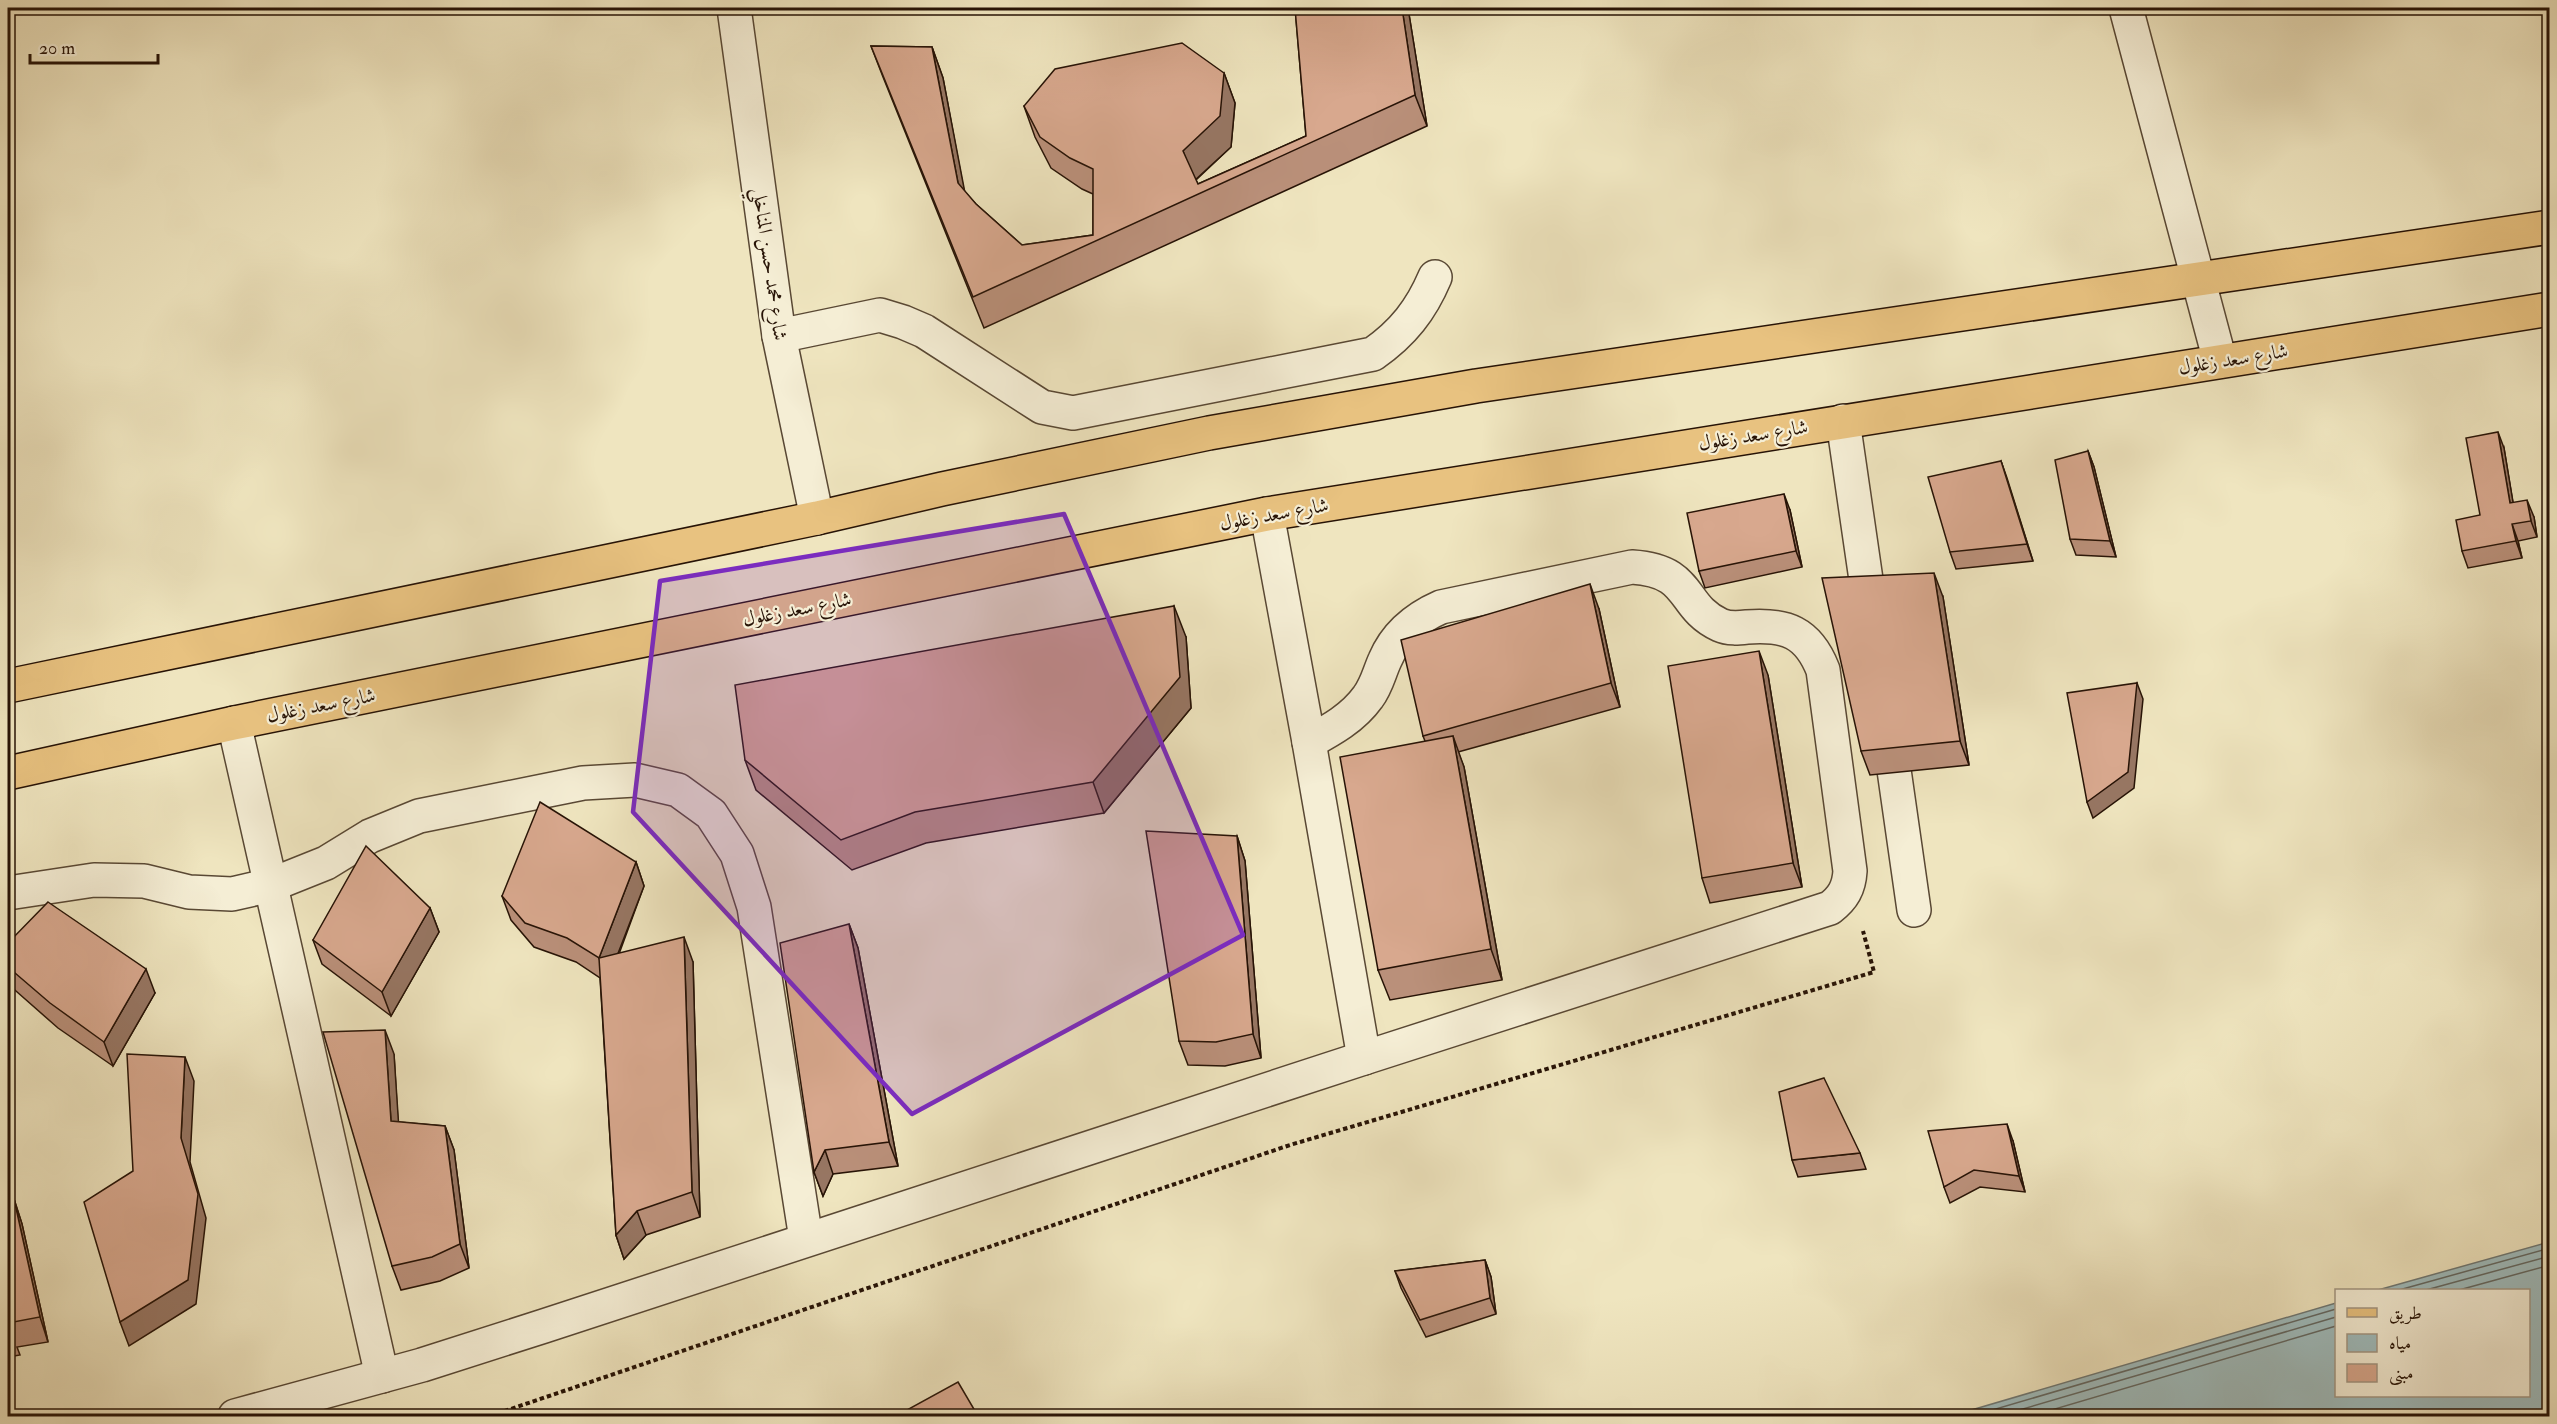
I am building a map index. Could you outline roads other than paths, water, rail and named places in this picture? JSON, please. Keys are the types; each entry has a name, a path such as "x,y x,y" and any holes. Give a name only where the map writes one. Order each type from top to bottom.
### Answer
{"main road":[{"path":"8,686 817,518 942,489 1209,433 1453,390 2550,227"},
{"name":"شارع سعد زغلول","path":"8,773 234,723 1267,514 2550,309"}],"street":[{"name":"شارع محمد حسن المناخلي","path":"740,8 779,336 817,518"},
{"path":"2126,8 2220,361"},
{"path":"779,336 880,315 924,331 1042,406 1073,413 1374,354 1404,330 1417,314 1435,277"},
{"path":"1843,421 1877,654"},
{"path":"1267,514 1364,1058"},
{"path":"235,1416 382,1376 533,1330 806,1239 1830,908 1846,892 1851,871 1823,670 1809,644 1798,635 1783,628 1766,626 1727,628 1700,611 1683,586 1670,576 1652,568 1632,567 1441,607 1426,614 1411,624 1396,640 1384,660 1379,681 1360,706 1336,727 1309,742"},
{"path":"1884,700 1914,910"},
{"path":"234,723 382,1376"},
{"path":"8,893 94,880 144,881 189,892 232,894 271,885 326,863 370,836 420,816 583,783 635,780 678,790 711,814 718,824 737,854 754,907 806,1239"}],"water":[{"path":"2549,1242 2549,1416 1951,1416 2335,1303 2335,1397 2530,1397 2530,1289 2382,1289"}]}
